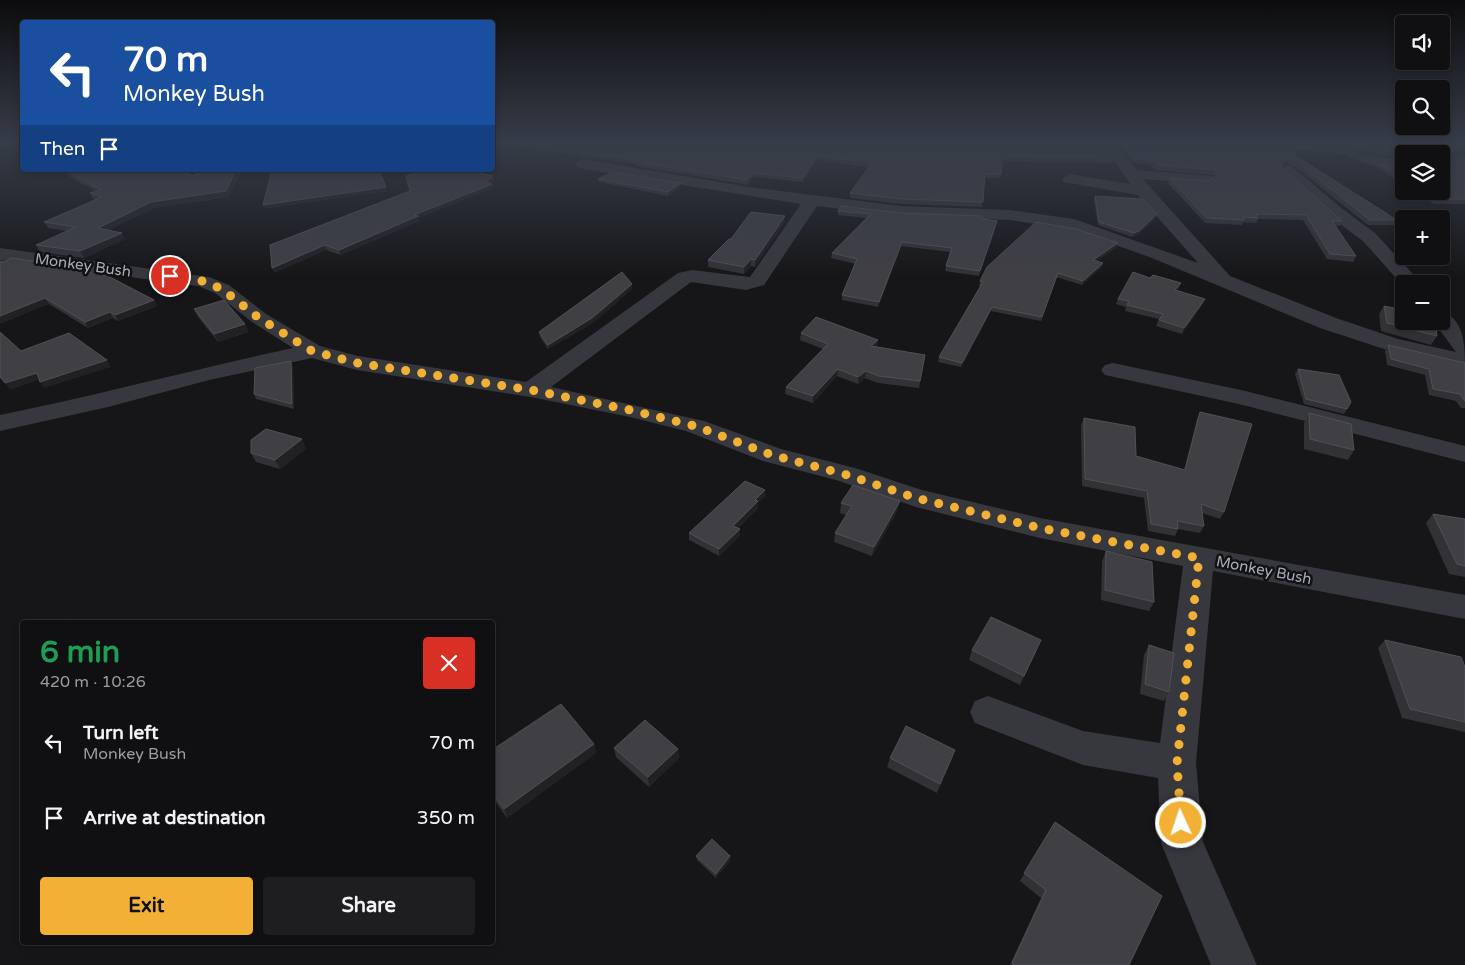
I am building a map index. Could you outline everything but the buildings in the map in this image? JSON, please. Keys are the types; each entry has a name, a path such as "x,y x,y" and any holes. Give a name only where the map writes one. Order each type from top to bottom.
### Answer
{"street":[{"path":"718,187 901,212 1010,215 1074,224 1151,251 1328,323 1392,344 1465,361"},
{"path":"1119,187 1143,191"},
{"path":"1140,187 1224,280"},
{"path":"1307,187 1335,212 1369,237 1404,275"},
{"path":"531,390 685,277 692,276 746,284 757,281 812,200"},
{"name":"Monkey Bush","path":"0,254 202,281 222,289 259,318 312,351 357,363 531,390 630,410 695,426 772,455 844,474 916,498 1040,528 1465,607"},
{"path":"1450,330 1465,349"},
{"path":"0,423 108,400 206,374 312,351"},
{"path":"1113,370 1241,396 1465,454"},
{"path":"1199,558 1177,763 1182,842 1234,965"},
{"path":"988,712 1083,748 1177,763"}],"route":[{"path":"170,276 202,281 222,289 242,302 259,318 291,340 312,351 357,363 531,390 630,410 695,426 772,455 844,474 916,498 1040,528 1199,558 1177,763 1181,823"}]}
